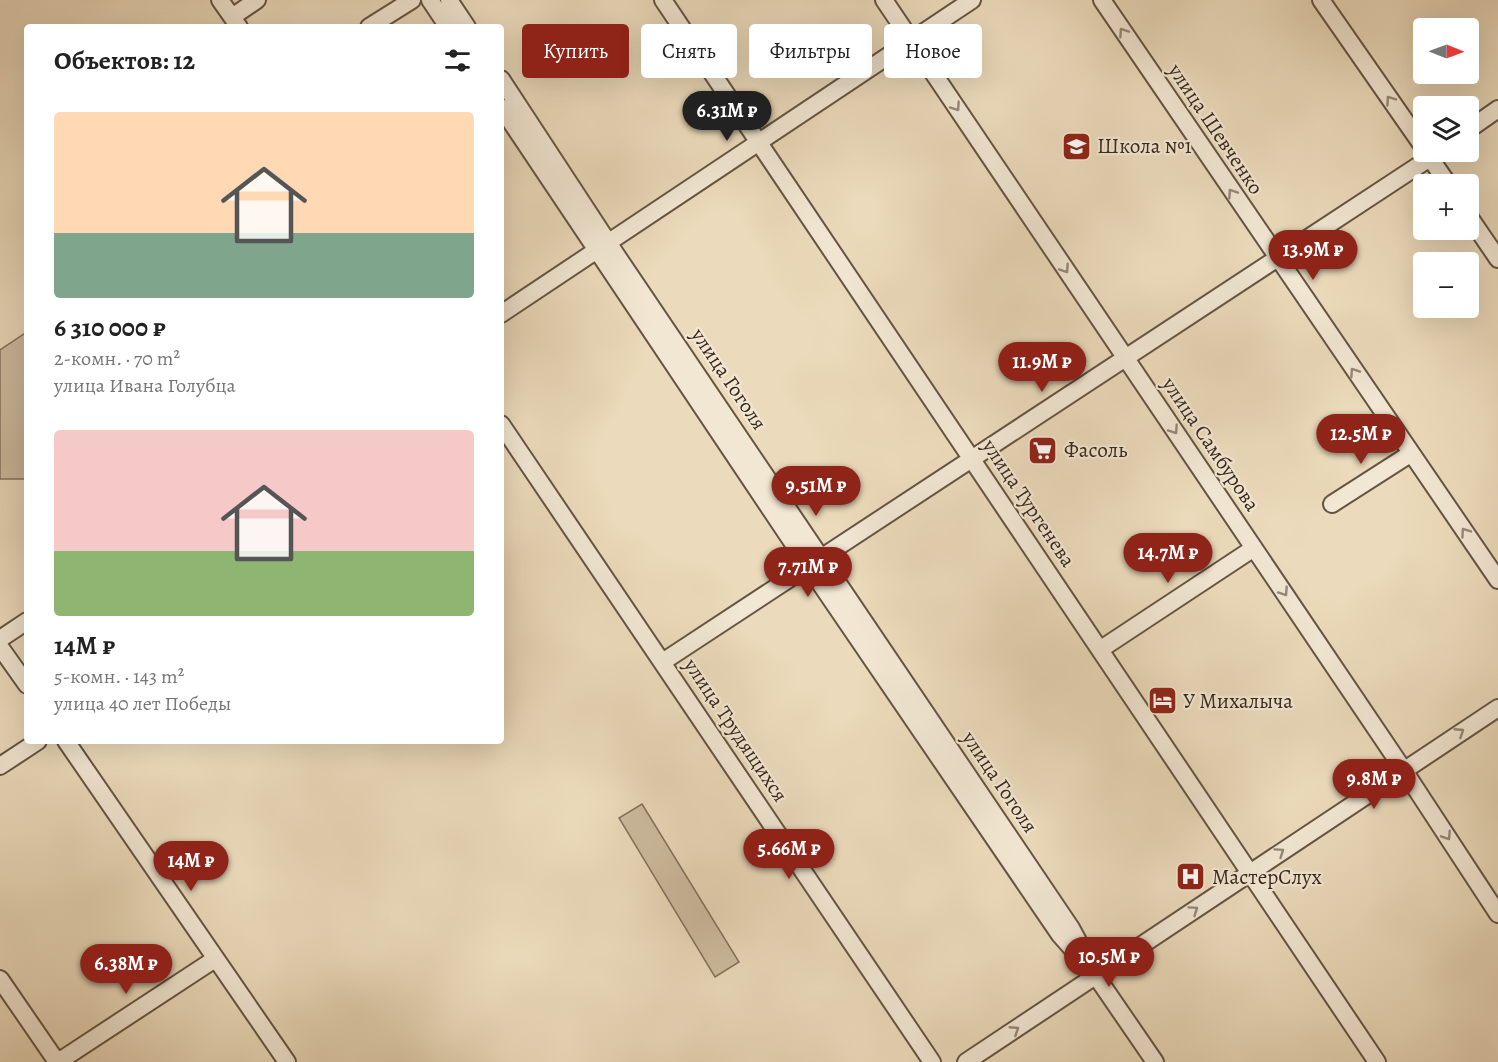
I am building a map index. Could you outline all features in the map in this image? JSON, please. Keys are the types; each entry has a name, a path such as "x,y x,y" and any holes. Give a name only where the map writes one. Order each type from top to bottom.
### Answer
{"street":[{"path":"220,0 235,22 257,0"},
{"path":"374,24 412,0"},
{"path":"430,0 446,24"},
{"path":"449,0 465,24"},
{"name":"улица Тургенева","path":"663,0 1251,871 1377,1062"},
{"name":"улица Самбурова","path":"884,0 900,24"},
{"path":"937,24 972,0"},
{"name":"улица Шевченко","path":"1102,0 1276,259 1498,580"},
{"path":"1321,0 1413,128"},
{"path":"504,312 884,59"},
{"name":"улица Самбурова","path":"937,78 1403,769 1498,914"},
{"name":"улица Гоголя","path":"504,84 603,247 808,567 1060,935 1096,976 1155,1062"},
{"path":"1479,123 1498,110"},
{"name":"улица Гоголя","path":"504,111 823,558 1071,928 1096,976"},
{"path":"663,662 1276,259 1416,162"},
{"path":"1479,231 1498,259"},
{"name":"улица Трудящихся","path":"504,427 932,1062"},
{"path":"1332,504 1410,454"},
{"path":"1101,649 1254,548"},
{"path":"0,639 24,623"},
{"path":"0,647 24,681"},
{"path":"966,1062 1403,769 1498,708"},
{"path":"0,766 33,744"},
{"path":"68,744 287,1062"},
{"path":"0,979 58,1062 215,959"}],"shaded area":[{"path":"24,334 24,479 0,479 0,350"},
{"path":"642,804 739,962 715,977 619,818"}],"place":[{"name":"Школа №1","path":"1076,146"},
{"name":"Фасоль","path":"1043,450"},
{"name":"У Михалыча","path":"1162,701"},
{"name":"МастерСлух","path":"1191,877"}]}
